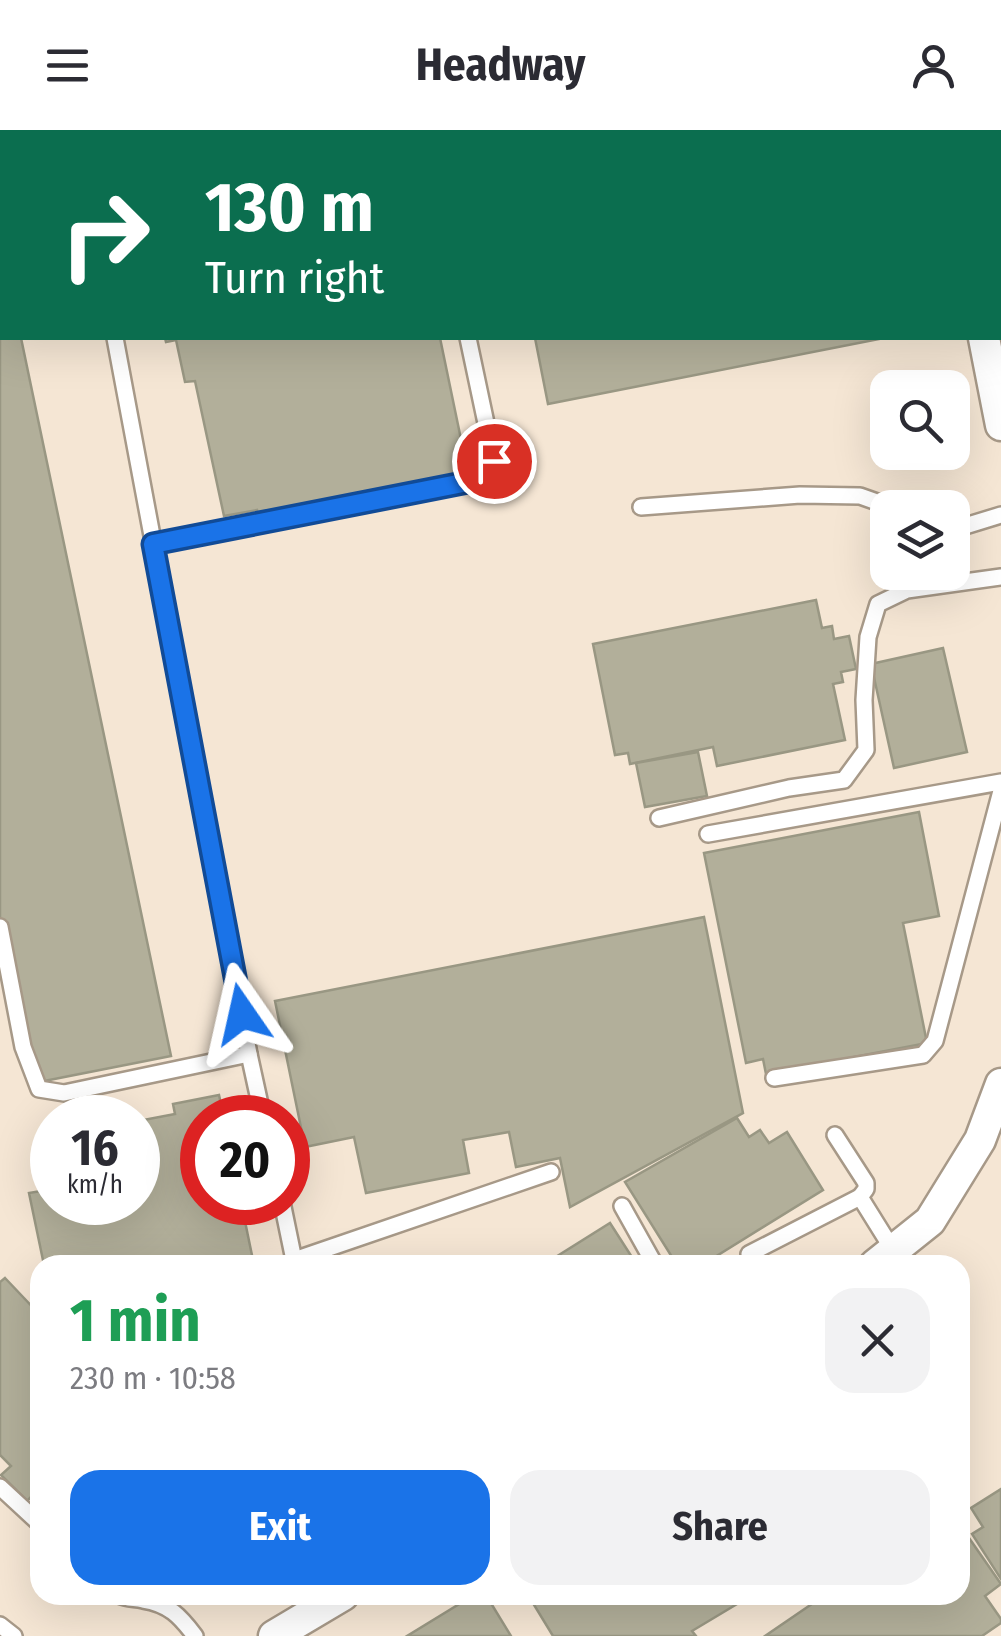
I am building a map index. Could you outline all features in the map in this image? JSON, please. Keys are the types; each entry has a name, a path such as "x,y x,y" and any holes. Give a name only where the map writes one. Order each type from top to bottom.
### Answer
{"street":[{"path":"984,340 1001,421"},
{"path":"888,1255 930,1221 990,1142 1001,1084"},
{"path":"274,1636 327,1605"}],"lane":[{"path":"115,340 258,1095"},
{"path":"153,544 478,480 494,461 468,340"},
{"path":"640,507 800,495 870,500"},
{"path":"970,524 1001,515"},
{"path":"659,818 790,788 844,780 866,750 868,637 878,604 907,590 1001,577"},
{"path":"708,834 1001,782"},
{"path":"774,1078 929,1050 935,1040 1001,790"},
{"path":"0,927 23,1047 38,1089 64,1093 249,1054"},
{"path":"749,1254 860,1197 866,1189 835,1134"},
{"path":"315,1255 551,1172"},
{"path":"860,1197 883,1255"},
{"path":"622,1206 649,1255"},
{"path":"287,1225 293,1255"},
{"path":"0,1487 30,1515"},
{"path":"159,1605 176,1612 195,1636"},
{"path":"0,1625 14,1636"}],"building":[{"path":"0,340 21,340 171,1056 29,1084 0,943"},
{"path":"176,340 440,340 468,473 258,515 257,510 224,516 195,381 185,382"},
{"path":"535,340 874,340 548,404"},
{"path":"816,600 822,628 832,626 834,639 849,636 856,669 841,672 843,682 833,684 845,740 717,766 713,747 630,764 628,753 615,755 593,644"},
{"path":"943,648 967,752 894,768 871,664"},
{"path":"698,752 707,796 645,807 636,763"},
{"path":"919,812 939,916 903,923 927,1043 766,1074 763,1059 746,1063 704,853"},
{"path":"704,917 743,1113 570,1207 560,1158 516,1167 509,1132 463,1140 469,1173 366,1193 354,1137 310,1146 310,1095 294,1095 275,1001"},
{"path":"180,1103 180,1225 246,1225 252,1255 42,1255 36,1225 160,1225 160,1117 175,1114 173,1104"},
{"path":"737,1118 749,1137 760,1130 769,1143 787,1132 823,1190 718,1255 671,1255 625,1182"},
{"path":"610,1223 631,1255 559,1255"},
{"path":"5,1278 30,1304 27,1501 1,1475 11,1466 0,1455 0,1282"},
{"path":"1001,1489 1001,1579 972,1534 983,1527 971,1508"},
{"path":"970,1539 1001,1584 985,1596 1001,1623 982,1636 765,1636 810,1605 970,1605"},
{"path":"458,1605 492,1605 511,1636 407,1636"},
{"path":"534,1605 735,1605 692,1631 696,1636 553,1636"}],"route":[{"path":"242,1014 153,544 478,480 494,461"}]}
